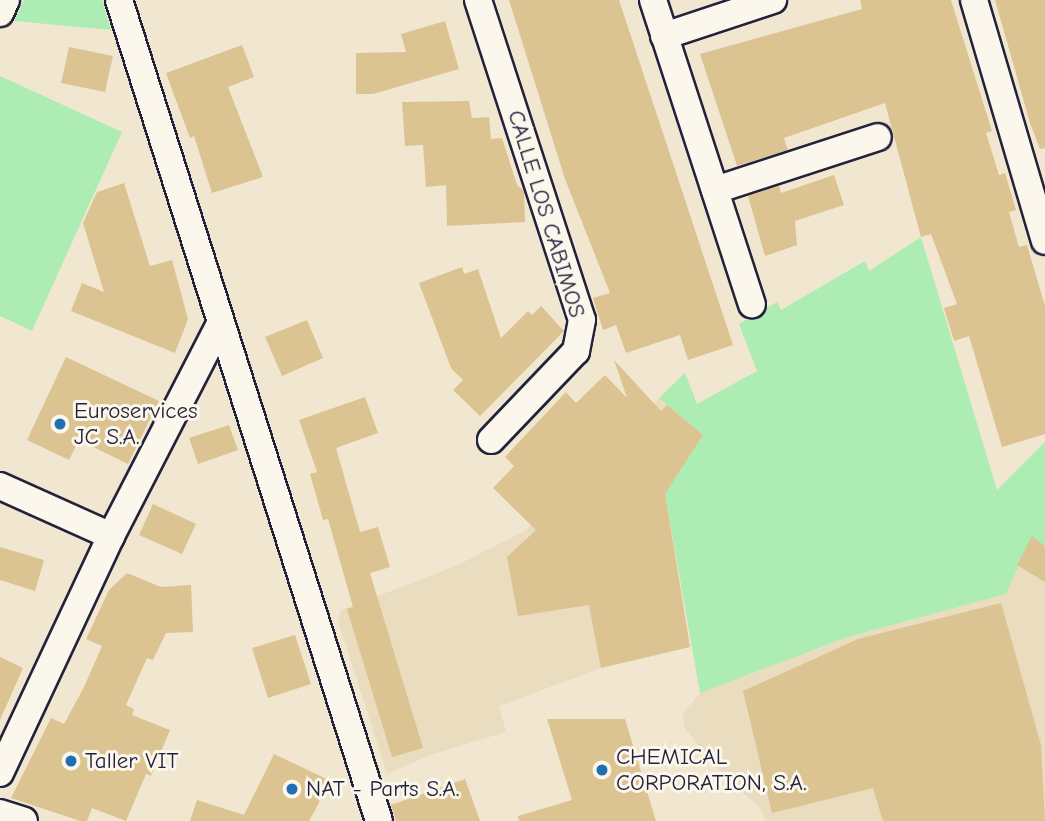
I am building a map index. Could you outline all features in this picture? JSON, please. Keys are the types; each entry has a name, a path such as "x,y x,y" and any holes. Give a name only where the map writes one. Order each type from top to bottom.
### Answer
{"street":[{"path":"0,13 6,0"},
{"path":"119,0 379,821"},
{"name":"CALLE LOS CABIMOS","path":"478,0 582,320 576,351 491,440"},
{"path":"653,0 752,304"},
{"path":"664,36 773,0"},
{"path":"974,0 1045,241"},
{"path":"715,190 878,137"},
{"path":"0,773 111,536 220,324"},
{"path":"0,486 111,536"},
{"path":"0,813 24,821"}],"shaded area":[{"path":"659,398 703,435 666,494 690,647 601,668 499,706 506,732 433,754 387,774 338,621 341,610 456,566 526,530"},
{"path":"1032,536 1045,546 1045,821 765,821 762,810 716,767 684,727 683,713 700,693 848,637 1006,594"}],"green space":[{"path":"24,0 102,0 111,30 14,21"},
{"path":"0,76 122,132 32,331 0,316"},
{"path":"921,237 997,490 1045,442 1045,546 1032,537 1006,594 848,637 700,693 665,494 703,435 659,398 685,373 697,404 757,371 739,324 777,302 781,310 865,261 869,271"}],"building":[{"path":"509,0 619,0 733,345 688,360 680,335 626,353 616,325 603,330 593,298 610,293 565,179"},
{"path":"860,0 951,0 992,131 986,133 999,175 1005,173 1016,210 1009,212 1019,247 1027,245 1045,306 1045,434 1002,447 969,336 954,341 944,308 957,304 931,234 921,237 885,103 784,138 788,150 737,166 700,54 862,9"},
{"path":"995,0 1045,0 1045,148 1040,149 1030,123"},
{"path":"445,21 459,69 373,94 356,94 356,53 406,52 401,34"},
{"path":"242,45 254,77 228,87 263,177 212,193 194,136 190,138 166,73"},
{"path":"69,47 113,56 105,92 61,83"},
{"path":"469,101 472,118 489,117 491,139 502,138 517,185 524,191 525,222 447,226 446,185 426,187 423,145 405,146 402,102"},
{"path":"834,175 844,205 795,221 797,245 765,256 748,196 779,186 781,193"},
{"path":"124,183 150,266 172,260 188,319 175,353 71,311 82,283 104,292 83,223 97,192"},
{"path":"462,267 464,274 478,269 501,338 528,311 532,315 541,306 564,331 480,416 453,390 463,380 451,368 419,283"},
{"path":"307,320 323,358 282,376 265,337"},
{"path":"66,357 159,401 128,464 79,440 69,460 27,440"},
{"path":"614,360 661,411 667,405 703,435 665,494 690,647 601,668 589,605 518,616 507,557 536,530 493,488 514,466 505,457 566,392 576,403 605,375 627,398"},
{"path":"365,397 378,433 336,448 360,532 378,527 390,567 370,573 423,748 392,757 347,609 353,607 328,519 323,520 310,474 317,472 299,420"},
{"path":"229,425 238,450 198,464 189,438"},
{"path":"153,504 196,524 182,554 139,535"},
{"path":"1032,536 1045,546 1045,582 1017,565"},
{"path":"0,547 44,560 35,591 0,580"},
{"path":"127,573 161,587 191,585 193,632 166,633 153,660 147,658 126,705 134,709 132,715 170,730 151,776 146,774 126,821 92,808 87,821 80,821 11,798 51,718 64,724 84,687 102,646 86,639 109,590"},
{"path":"1001,603 1041,745 1045,821 883,821 873,788 772,813 743,691 858,639"},
{"path":"295,635 311,684 268,698 252,648"},
{"path":"0,657 23,668 0,720"},
{"name":"CHEMICAL CORPORATION, S.A.","path":"547,719 625,719 656,821 519,821 518,816 572,800"},
{"name":"NAT - Parts S.A.","path":"274,754 331,781 309,821 190,821 197,800 244,815"},
{"path":"465,779 480,821 396,821 391,805"}],"place":[{"name":"Euroservices JC S.A.","path":"60,424"},
{"name":"Taller VIT","path":"71,761"},
{"name":"CHEMICAL CORPORATION, S.A.","path":"602,770"},
{"name":"NAT - Parts S.A.","path":"292,789"}]}
